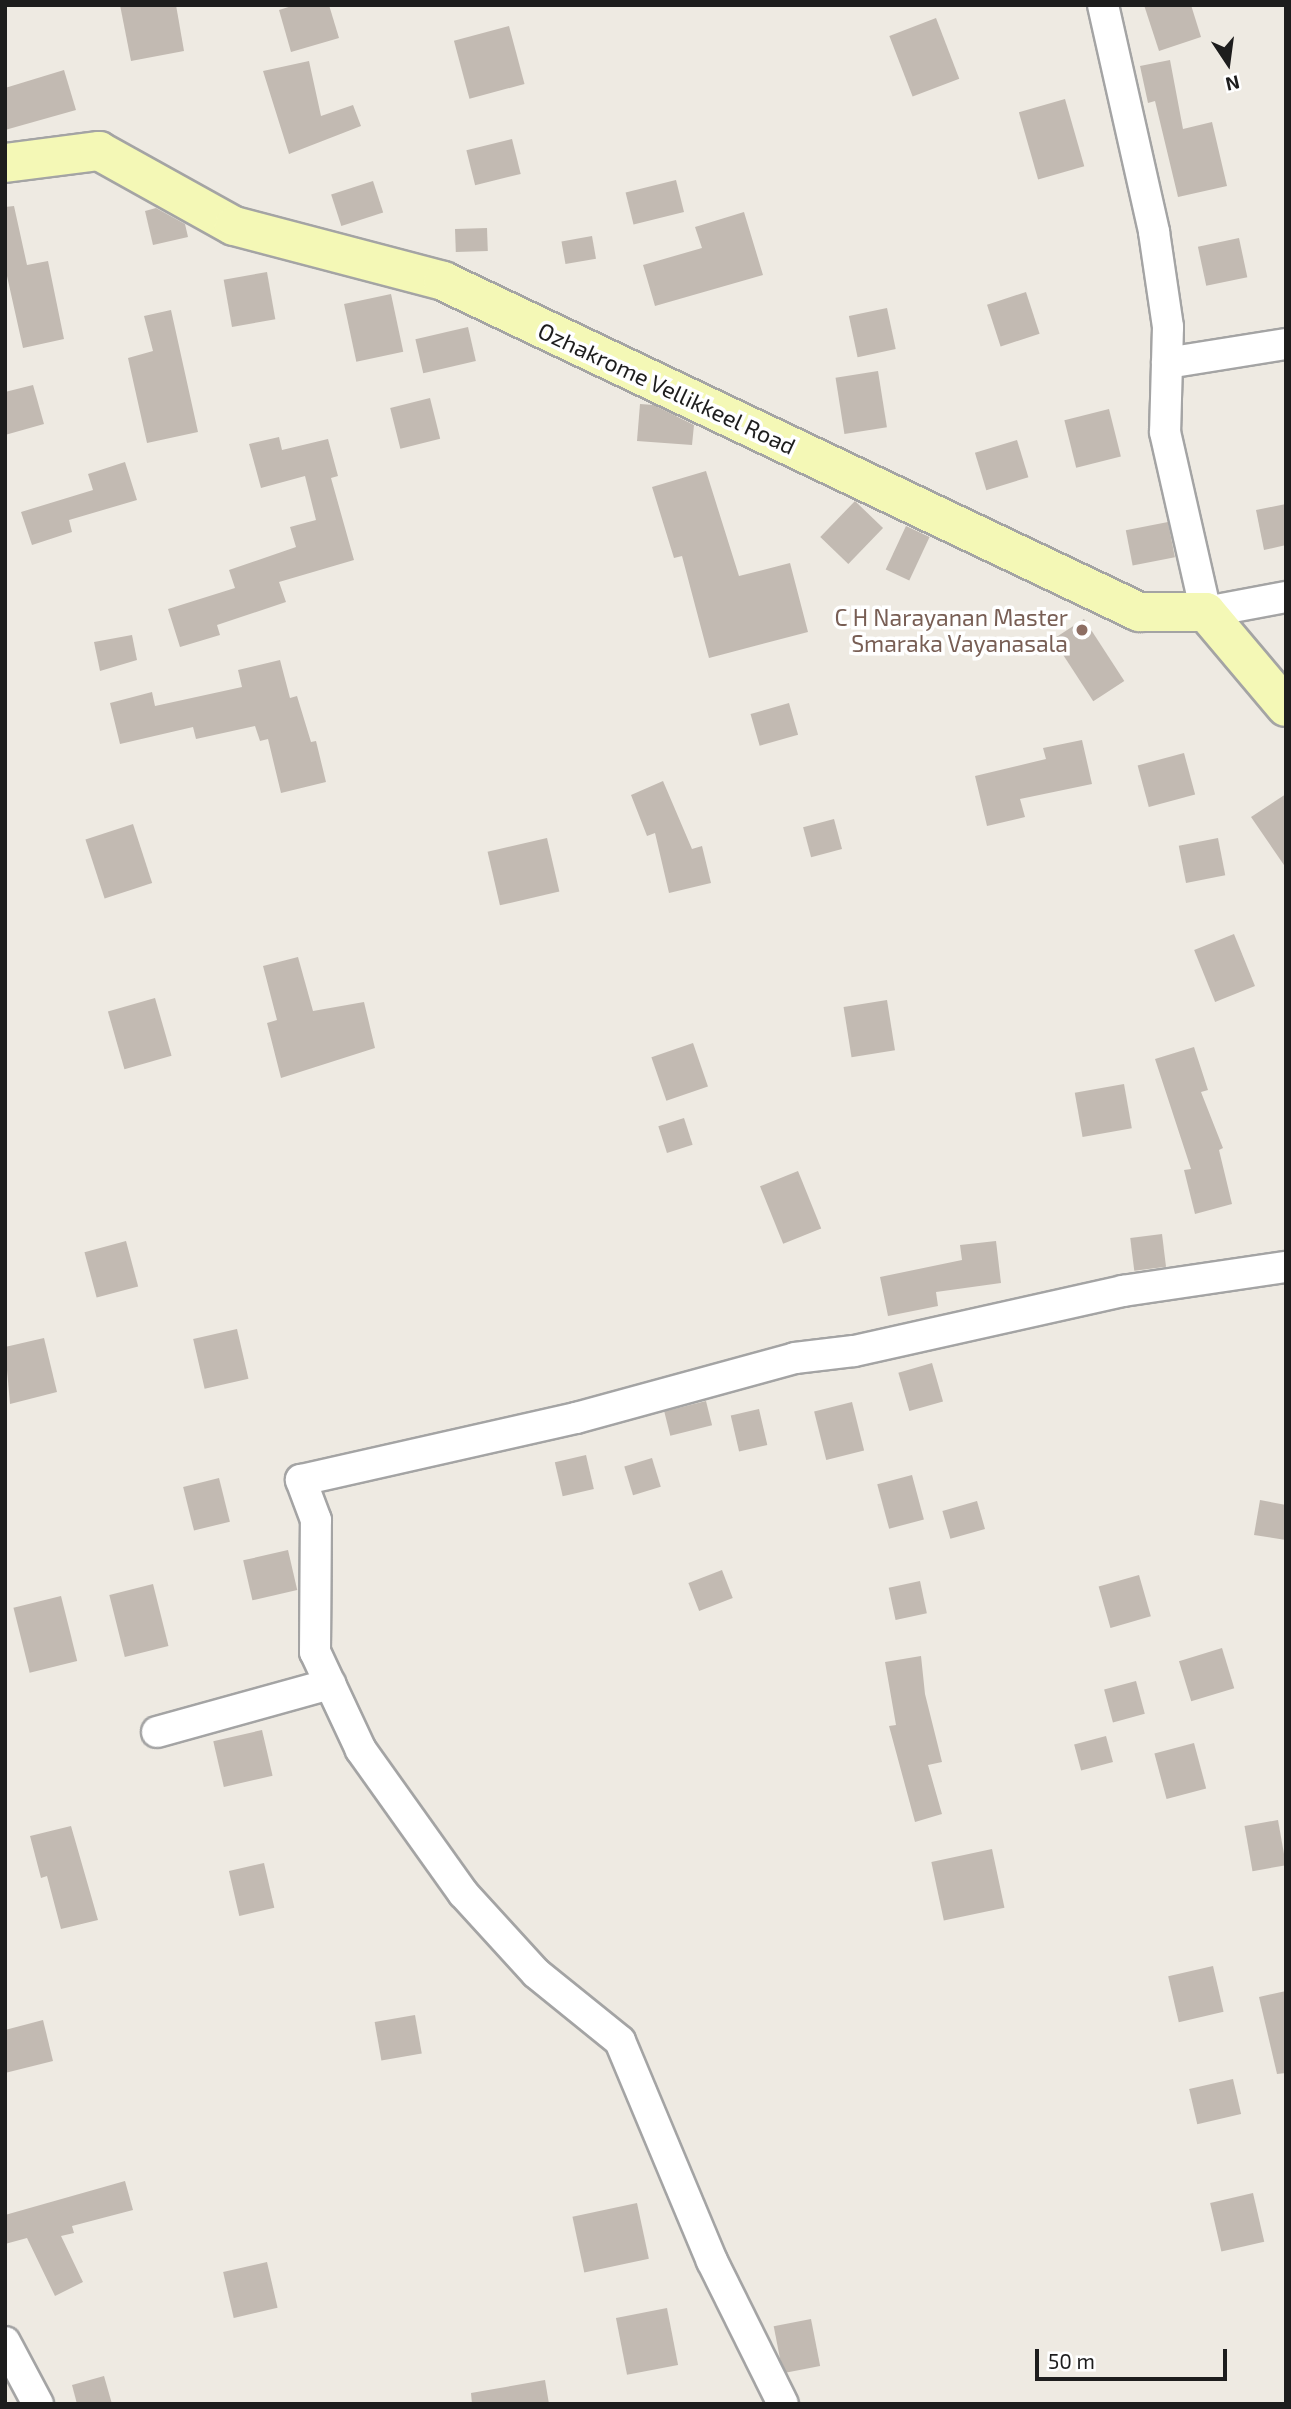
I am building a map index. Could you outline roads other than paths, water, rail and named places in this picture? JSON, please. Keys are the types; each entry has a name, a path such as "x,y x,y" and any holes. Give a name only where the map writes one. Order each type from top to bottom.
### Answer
{"main road":[{"name":"Ozhakrome Vellikkeel Road","path":"5,163 99,151 233,226 443,281 1139,612 1206,612"},
{"path":"1206,612 1286,707"}],"street":[{"path":"1103,5 1154,232 1168,327 1165,432 1206,612 1286,597"},
{"path":"1167,363 1286,344"},
{"path":"783,2404 712,2261 620,2040 536,1973 463,1893 361,1750 315,1652 316,1520 301,1480 576,1418 795,1358 854,1350 1123,1291 1286,1267"},
{"path":"157,1732 330,1684"},
{"path":"5,2342 38,2404"}],"place":[{"name":"C H Narayanan Master Smaraka Vayanasala","path":"1082,630"}]}
